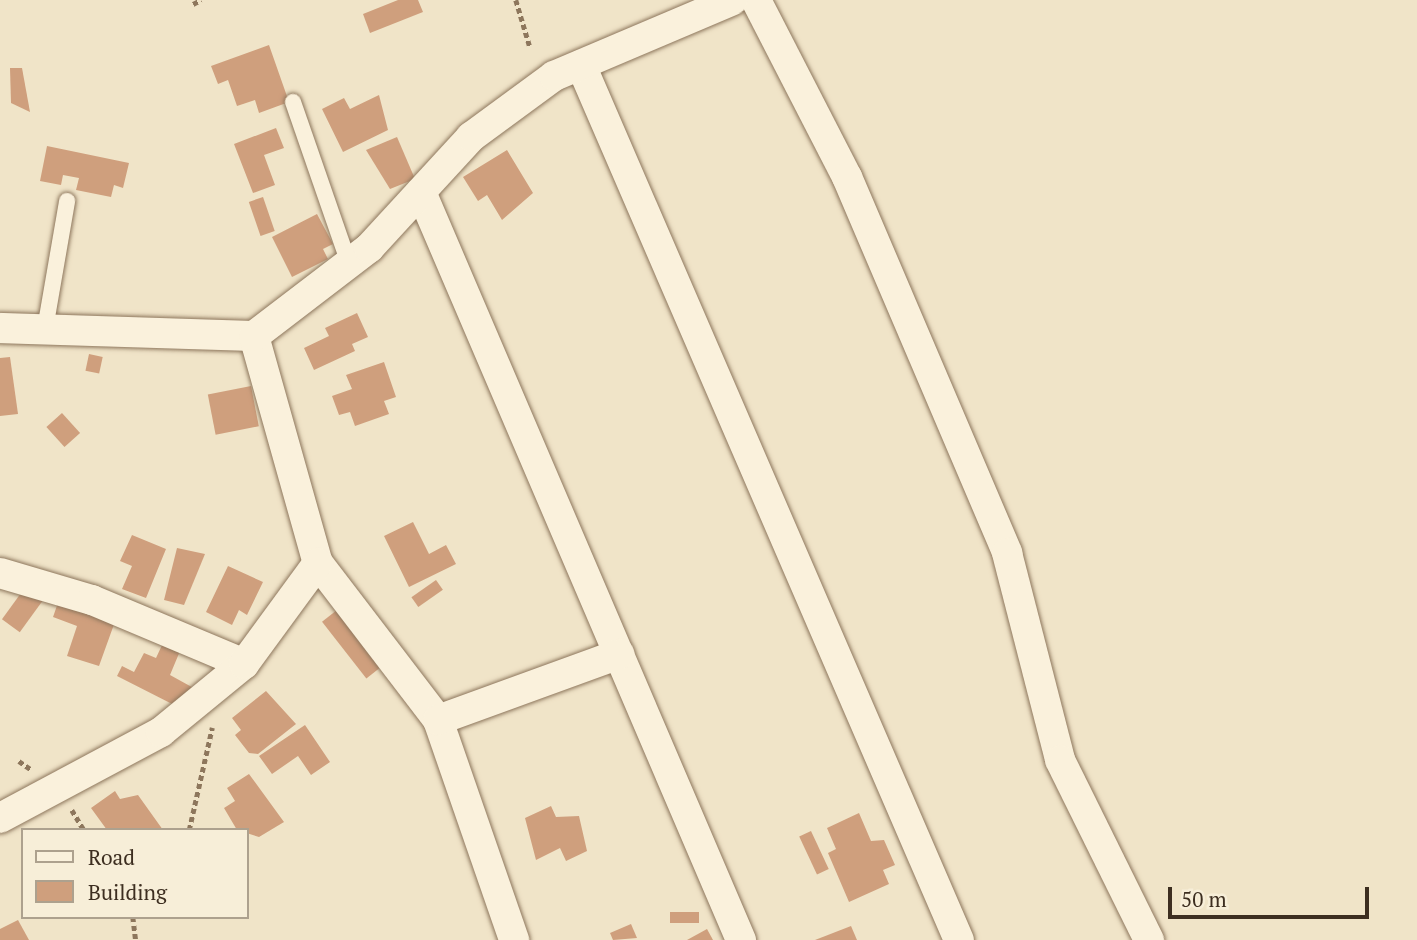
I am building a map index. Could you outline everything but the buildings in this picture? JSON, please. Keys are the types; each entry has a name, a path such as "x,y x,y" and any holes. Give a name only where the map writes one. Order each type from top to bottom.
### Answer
{"street":[{"path":"0,328 254,336 349,264 471,137 554,76 733,0"},
{"path":"756,0 847,177 1007,554 1060,760 1149,940"},
{"path":"581,65 959,940"},
{"path":"421,192 741,940"},
{"path":"254,336 318,563 438,720 514,940"},
{"path":"0,818 160,732 244,664 318,563"},
{"path":"0,573 92,600 244,664"},
{"path":"438,720 619,654"}],"lane":[{"path":"293,102 349,264"},
{"path":"45,330 67,201"}],"path":[{"path":"193,4 201,0"},
{"path":"516,0 530,47"},
{"path":"189,828 212,725 206,695"},
{"path":"133,919 136,940"}]}
